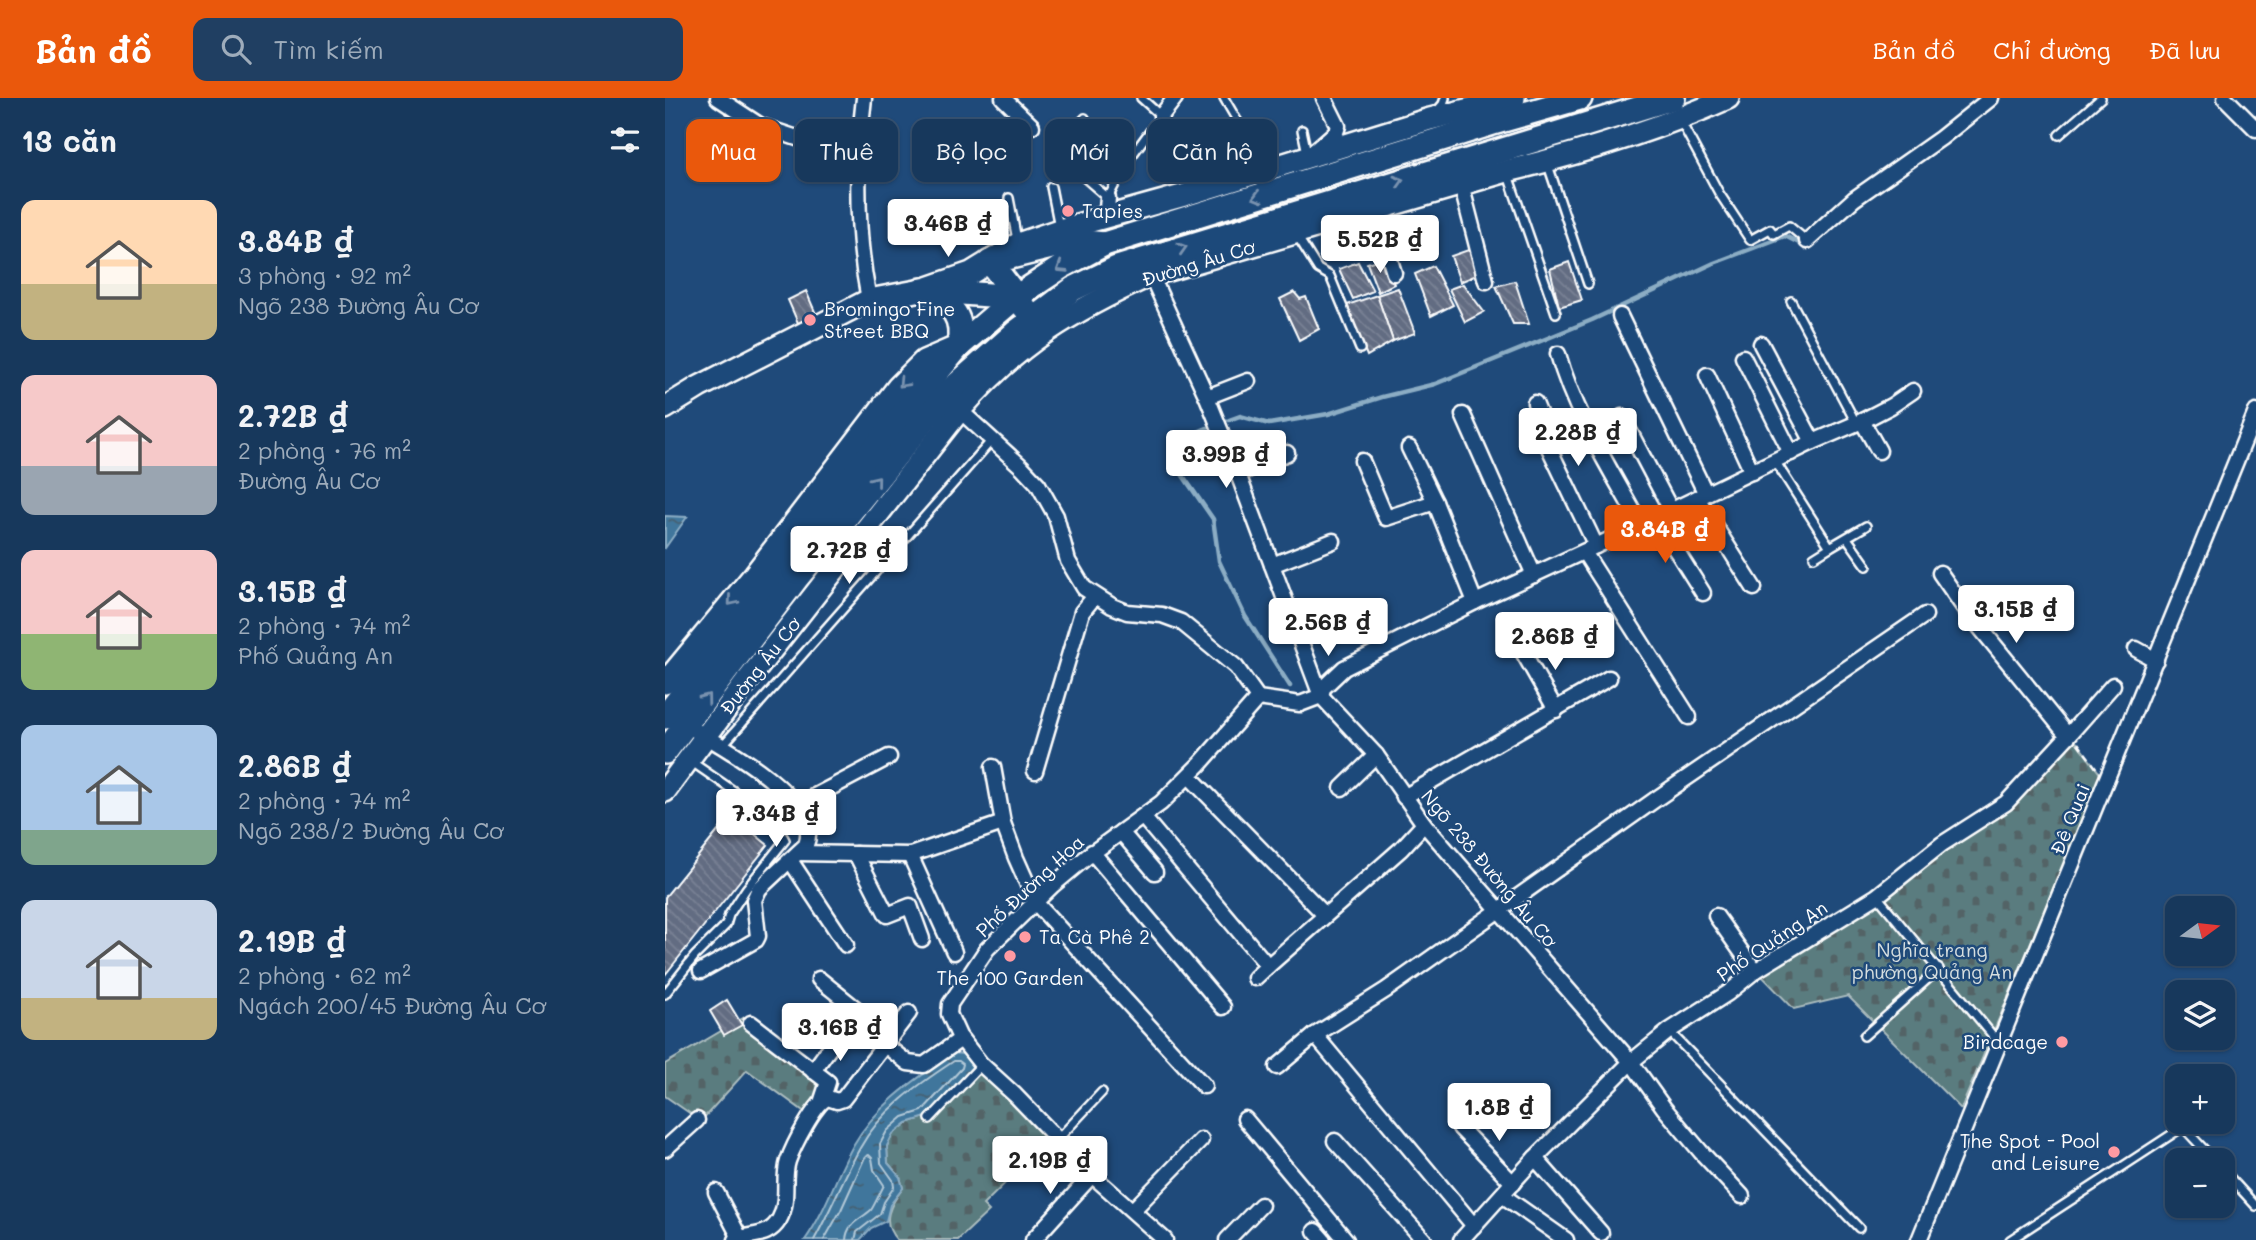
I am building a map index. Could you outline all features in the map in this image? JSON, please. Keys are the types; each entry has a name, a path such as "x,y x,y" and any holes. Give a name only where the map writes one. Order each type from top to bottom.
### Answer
{"main road":[{"name":"Đường Âu Cơ","path":"665,752 694,731 754,618 870,453 959,346 1016,298 1063,266 1104,244 1580,98"},
{"name":"Đường Âu Cơ","path":"754,618 1034,318 1073,289 1117,268 1504,161 1676,109"},
{"path":"1493,123 1504,161"},
{"path":"1034,318 990,262 1076,241 1104,244"},
{"path":"922,290 1016,298"},
{"path":"922,290 951,306 960,326 959,346"}],"street":[{"path":"718,98 761,126 795,137"},
{"path":"862,119 864,98"},
{"path":"1003,98 1032,126"},
{"path":"1161,116 1175,98"},
{"path":"1308,158 1336,132 1338,126 1324,98"},
{"path":"1277,167 1430,119 1514,98"},
{"name":"Đường Âu Cơ","path":"665,791 688,759 694,731 953,402 1058,322 1151,275 1461,184 1504,161 1547,161 1676,109 1728,98"},
{"path":"1807,241 1854,200 1941,138 1991,98"},
{"path":"2225,98 2256,129"},
{"path":"859,182 862,268 869,300"},
{"path":"665,408 699,387 869,300 922,290 971,273 1018,244 1059,230 1107,208 1222,182"},
{"path":"1461,184 1486,281"},
{"path":"1375,210 1394,274"},
{"path":"1151,275 1207,397 1321,696"},
{"path":"1620,316 1701,496 1754,588"},
{"path":"1761,344 1813,442"},
{"name":"Đường Âu Cơ","path":"665,682 755,574 898,387 924,362 959,346"},
{"path":"1558,354 1565,380 1610,471 1641,526"},
{"path":"1744,357 1791,453"},
{"path":"1707,375 1752,472"},
{"path":"1207,397 1248,380"},
{"path":"1321,696 1323,688 1344,667 1475,602 1859,422 1913,391"},
{"path":"953,402 1022,467 1042,491 1056,516 1068,561 1084,588 1127,612 1162,615 1181,622 1235,667 1258,698 1300,704 1321,696"},
{"path":"1535,403 1549,437 1549,448 1590,549 1689,717"},
{"name":"Đê Quai","path":"1919,1240 2256,412"},
{"path":"1463,415 1534,575"},
{"path":"1622,417 1671,510"},
{"path":"1859,422 1879,451"},
{"path":"1409,448 1435,502 1475,602"},
{"path":"1238,474 1287,453"},
{"path":"1362,461 1386,518 1435,502"},
{"path":"1657,518 1703,593"},
{"path":"1272,565 1333,541"},
{"path":"1940,573 1965,610 2068,736"},
{"path":"1035,771 1082,612 1095,596"},
{"path":"1277,1067 1315,1035 1386,990 1497,910 1925,615"},
{"path":"2136,649 2156,660"},
{"path":"1523,652 1556,710"},
{"path":"1403,797 1609,678"},
{"name":"Phố Quảng An","path":"1461,1240 1535,1157 1631,1062 1669,1031 1728,993 1755,971 1877,896 1942,844 2006,803 2113,685"},
{"name":"Ngõ 238 Đường Âu Cơ","path":"1321,696 1376,755 1424,824 1631,1062 1664,1108 1742,1196"},
{"name":"Phố Đường Hoa","path":"1164,1240 1092,1175 981,1064 961,1039 949,1014 950,1004 988,949 1053,885 1092,852 1161,803 1189,776 1258,698"},
{"path":"694,731 773,781 805,818 810,836 806,845 759,889 754,900 758,936 756,940 701,971"},
{"path":"1342,788 1376,755"},
{"path":"796,806 889,757"},
{"path":"993,767 1003,823 1036,903 1204,1086"},
{"path":"1189,776 1325,915"},
{"path":"1143,817 1268,966"},
{"path":"794,857 910,855 1003,823"},
{"path":"1255,978 1401,849 1424,824"},
{"path":"1121,832 1155,872"},
{"path":"1092,852 1223,1007"},
{"path":"856,854 887,915 910,906 922,939"},
{"path":"910,855 954,951"},
{"path":"794,857 846,944"},
{"path":"1716,916 1755,971"},
{"path":"819,979 888,1041 908,1063 924,1065 961,1039"},
{"path":"822,1100 843,1099 909,1013"},
{"path":"716,1192 738,1239 764,1234 778,1221 787,1195 787,1163 822,1100 828,1082 751,1023"},
{"path":"813,1071 839,1035"},
{"path":"1315,1035 1474,1226"},
{"path":"1245,1119 1346,1240"},
{"path":"665,1149 697,1120"},
{"path":"1460,1128 1513,1183"},
{"path":"1133,1210 1201,1140"},
{"path":"1335,1141 1424,1240"},
{"path":"1535,1157 1601,1233"},
{"path":"1033,1240 1092,1175"},
{"path":"1501,1195 1566,1240"},
{"path":"1227,1240 1261,1206"}],"lane":[{"path":"1085,118 1054,151 1107,208 1125,165 1161,116 1141,98"},
{"path":"1224,98 1236,119"},
{"path":"1430,119 1445,98"},
{"path":"2059,135 2101,98"},
{"path":"1676,109 1720,193 1750,240 1770,229 1774,234 1789,226 1807,241"},
{"path":"1302,130 1308,158"},
{"path":"1504,161 1556,313"},
{"path":"1547,161 1588,284"},
{"path":"1051,187 1059,230"},
{"path":"1009,198 1018,244"},
{"path":"1296,234 1318,269 1330,276 1360,349"},
{"path":"1791,301 1859,422"},
{"path":"694,731 992,440"},
{"path":"1775,461 1830,547"},
{"path":"1814,557 1866,526"},
{"path":"1847,538 1867,566"},
{"path":"665,994 726,925 729,915 746,889 785,840 780,830 748,803 688,759"},
{"path":"1877,896 1999,1044"},
{"path":"1864,1036 1939,969"},
{"path":"1669,1031 1859,1228"},
{"path":"930,1119 981,1064"},
{"path":"1057,1139 1102,1092"},
{"path":"2010,1240 2183,1127 2203,1148"},
{"path":"2235,1183 2256,1206"}],"path":[{"path":"2068,736 2073,736 2106,782"}],"green space":[{"name":"Nghĩa trang phường Quảng An","path":"2072,736 2101,775 1961,1109 1848,996 1794,1009 1758,972 1981,828 2003,810"},
{"path":"745,1017 828,1079 806,1113 747,1070 701,1121 665,1096 665,1064"},
{"path":"974,1065 1050,1139 983,1205 989,1211 958,1240 897,1240 888,1220 891,1207 903,1188 900,1177 888,1163 887,1146 893,1134 907,1123 926,1117"}],"water":[{"path":"665,516 687,517 665,548"},
{"path":"953,1053 963,1054 974,1065 926,1117 907,1123 893,1134 887,1146 888,1163 900,1177 903,1188 890,1205 886,1221 871,1228 860,1240 805,1240 863,1130 886,1104"}],"building":[{"path":"1373,225 1380,244 1355,254 1347,232"},
{"path":"1477,247 1484,272 1460,282 1451,256"},
{"path":"1382,258 1394,284 1378,292 1367,263"},
{"path":"1358,262 1373,291 1353,299 1339,269"},
{"path":"1569,262 1582,300 1559,307 1550,269"},
{"path":"1433,266 1453,305 1431,316 1415,274"},
{"path":"1515,281 1529,324 1513,324 1496,286"},
{"path":"1463,284 1484,312 1465,322 1449,289"},
{"path":"1398,288 1415,333 1393,341 1377,295"},
{"path":"806,291 819,321 801,330 788,300"},
{"path":"1294,292 1300,299 1306,297 1319,329 1299,340 1280,299"},
{"path":"1377,295 1393,341 1367,356 1347,305"},
{"path":"731,815 768,845 665,975 665,897"},
{"path":"727,1000 742,1025 724,1035 710,1011"}],"waterway":[{"path":"1852,210 1878,190"},
{"path":"1229,420 1240,416 1269,424 1328,414 1435,384 1592,320 1714,263 1785,236 1805,246"},
{"path":"1207,428 1171,443 1179,470 1213,519 1219,561 1245,616 1290,686"}],"place":[{"name":"Tapies","path":"1068,211"},
{"name":"Bromingo Fine Street BBQ","path":"810,320"},
{"name":"Ta Cà Phê 2","path":"1025,937"},
{"name":"The 100 Garden","path":"1010,956"},
{"name":"Birdcage","path":"2062,1042"},
{"name":"The Spot - Pool and Leisure","path":"2114,1152"}]}
